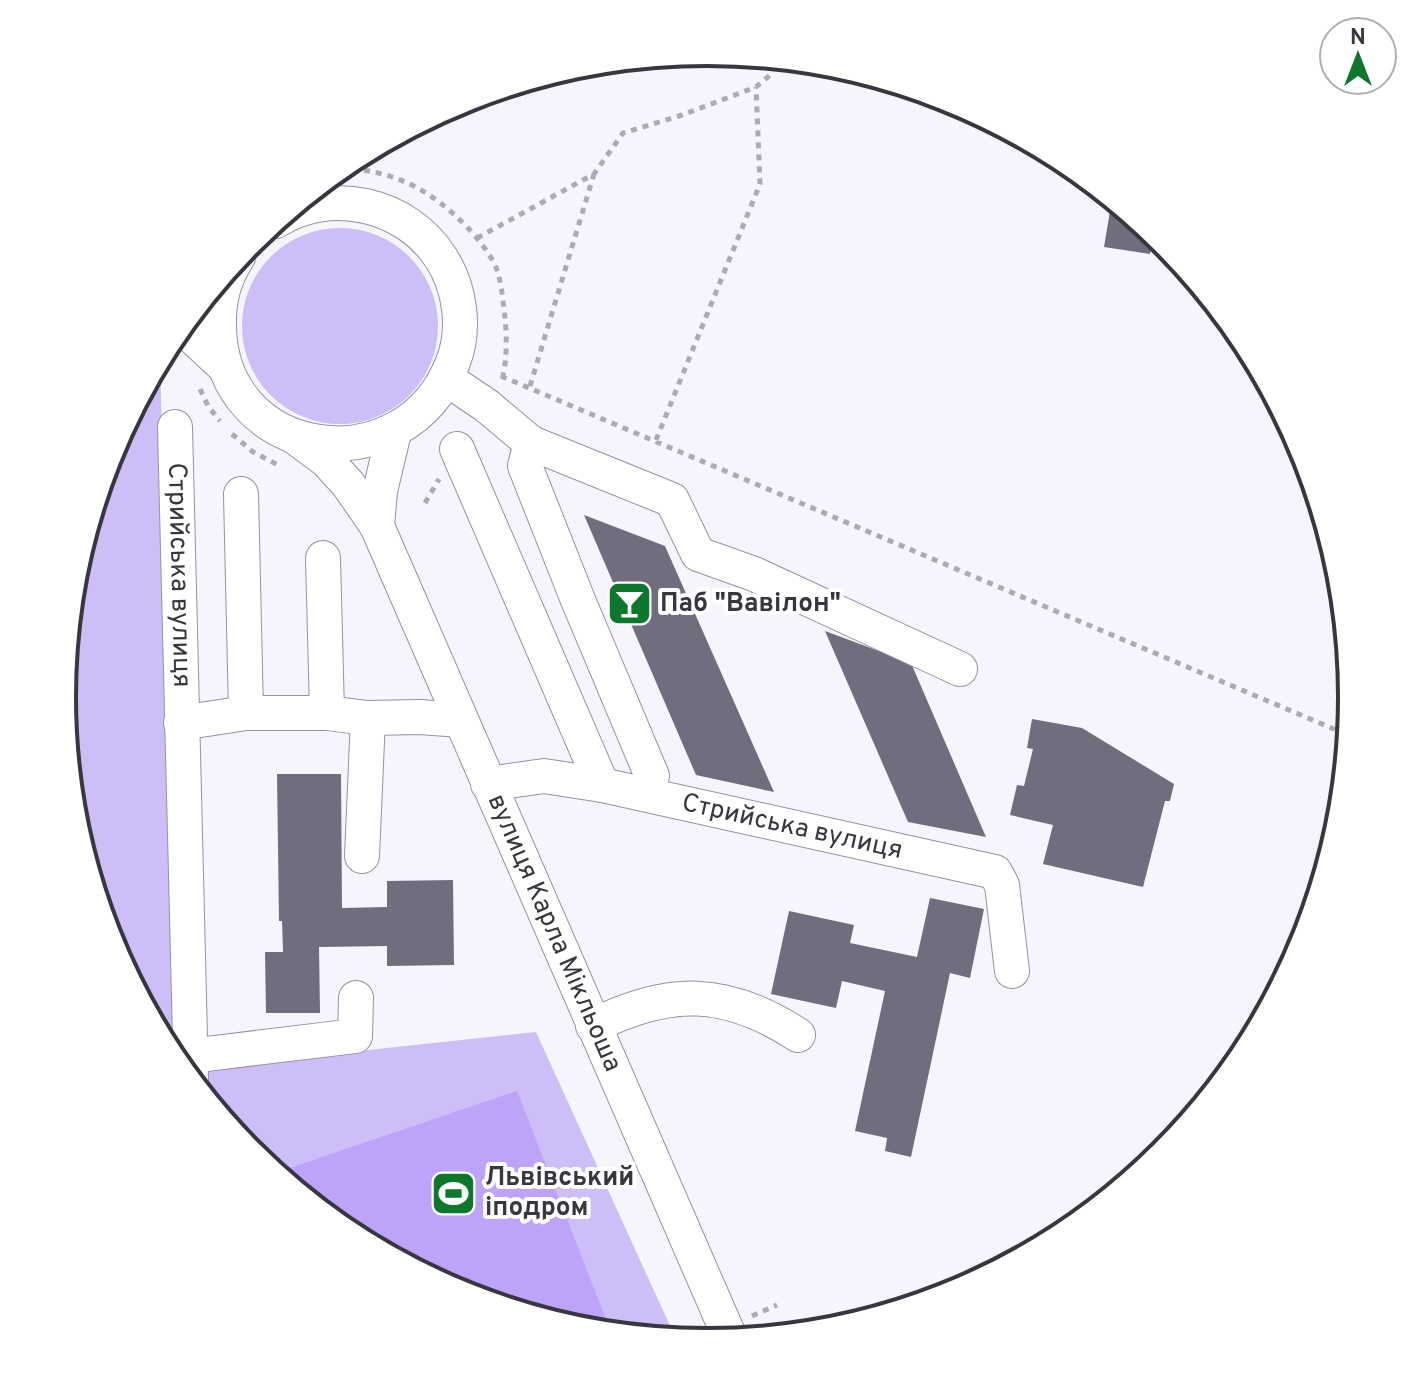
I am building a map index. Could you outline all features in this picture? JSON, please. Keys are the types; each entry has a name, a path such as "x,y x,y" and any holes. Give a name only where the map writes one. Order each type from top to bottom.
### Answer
{"street":[{"name":"вулиця Карла Мікльоша","path":"295,437 345,445 370,441 394,432 424,409 447,379 456,355 460,330 459,305 447,269 425,238 405,222 382,210 333,202 312,205"},
{"name":"вулиця Карла Мікльоша","path":"221,295 218,312 219,343 225,367 237,389 253,409 272,425 295,437 326,460 348,484 377,526 726,1328"},
{"name":"вулиця Карла Мікльоша","path":"190,335 225,367"},
{"path":"447,379 487,406 531,443 672,500 698,554 754,574 960,669"},
{"name":"Стрийська вулиця","path":"175,427 190,1059"},
{"name":"вулиця Карла Мікльоша","path":"377,526 380,491 394,432"},
{"path":"531,443 525,466 652,776"},
{"path":"457,449 602,785"},
{"path":"241,494 246,713"},
{"path":"323,558 327,713"},
{"name":"Стрийська вулиця","path":"181,723 246,713 327,713 368,718 461,720"},
{"path":"362,856 368,718"},
{"name":"Стрийська вулиця","path":"488,784 544,776 602,785 995,872 1002,885 1012,971"},
{"path":"196,1067 355,1036 356,998"},
{"path":"593,1026 645,1005 698,999 734,1002 798,1035"}],"path":[{"path":"530,386 594,174 623,133 756,87 770,75 772,69"},
{"path":"656,440 760,184 756,87"},
{"path":"477,238 594,174"},
{"path":"503,377 1337,730"}],"shaded area":[{"path":"340,228 377,236 409,257 430,289 438,326 430,363 409,395 377,416 340,424 303,416 271,395 250,363 242,326 250,289 271,257 303,236"},
{"path":"161,382 177,1040 141,976 109,900 88,820 77,738 77,656 88,574 109,494 141,418"},
{"name":"Львівський іподром","path":"536,1032 671,1327 584,1316 504,1295 428,1263 391,1243 356,1222 291,1171 233,1113 197,1069"},
{"path":"517,1091 606,1320 504,1295 428,1263 356,1222 288,1168"}],"building":[{"path":"1110,212 1151,249 1150,254 1104,247"},
{"path":"584,515 665,546 774,792 696,775"},
{"path":"825,631 911,663 986,837 908,822"},
{"path":"1032,719 1082,728 1174,784 1170,801 1165,801 1143,887 1043,864 1053,825 1010,815 1017,785 1024,786 1033,749 1027,748"},
{"path":"277,774 341,774 342,908 387,907 387,881 453,880 454,965 387,966 387,946 319,947 320,1013 266,1013 265,952 283,952 282,921 279,921"},
{"path":"930,898 984,909 970,978 950,973 911,1157 885,1151 887,1138 855,1131 885,991 842,981 836,1008 771,994 789,911 854,925 850,943 917,957"}],"place":[{"name":"Паб \"Вавілон\"","path":"629,604"},
{"name":"Львівський іподром","path":"454,1193"}]}
